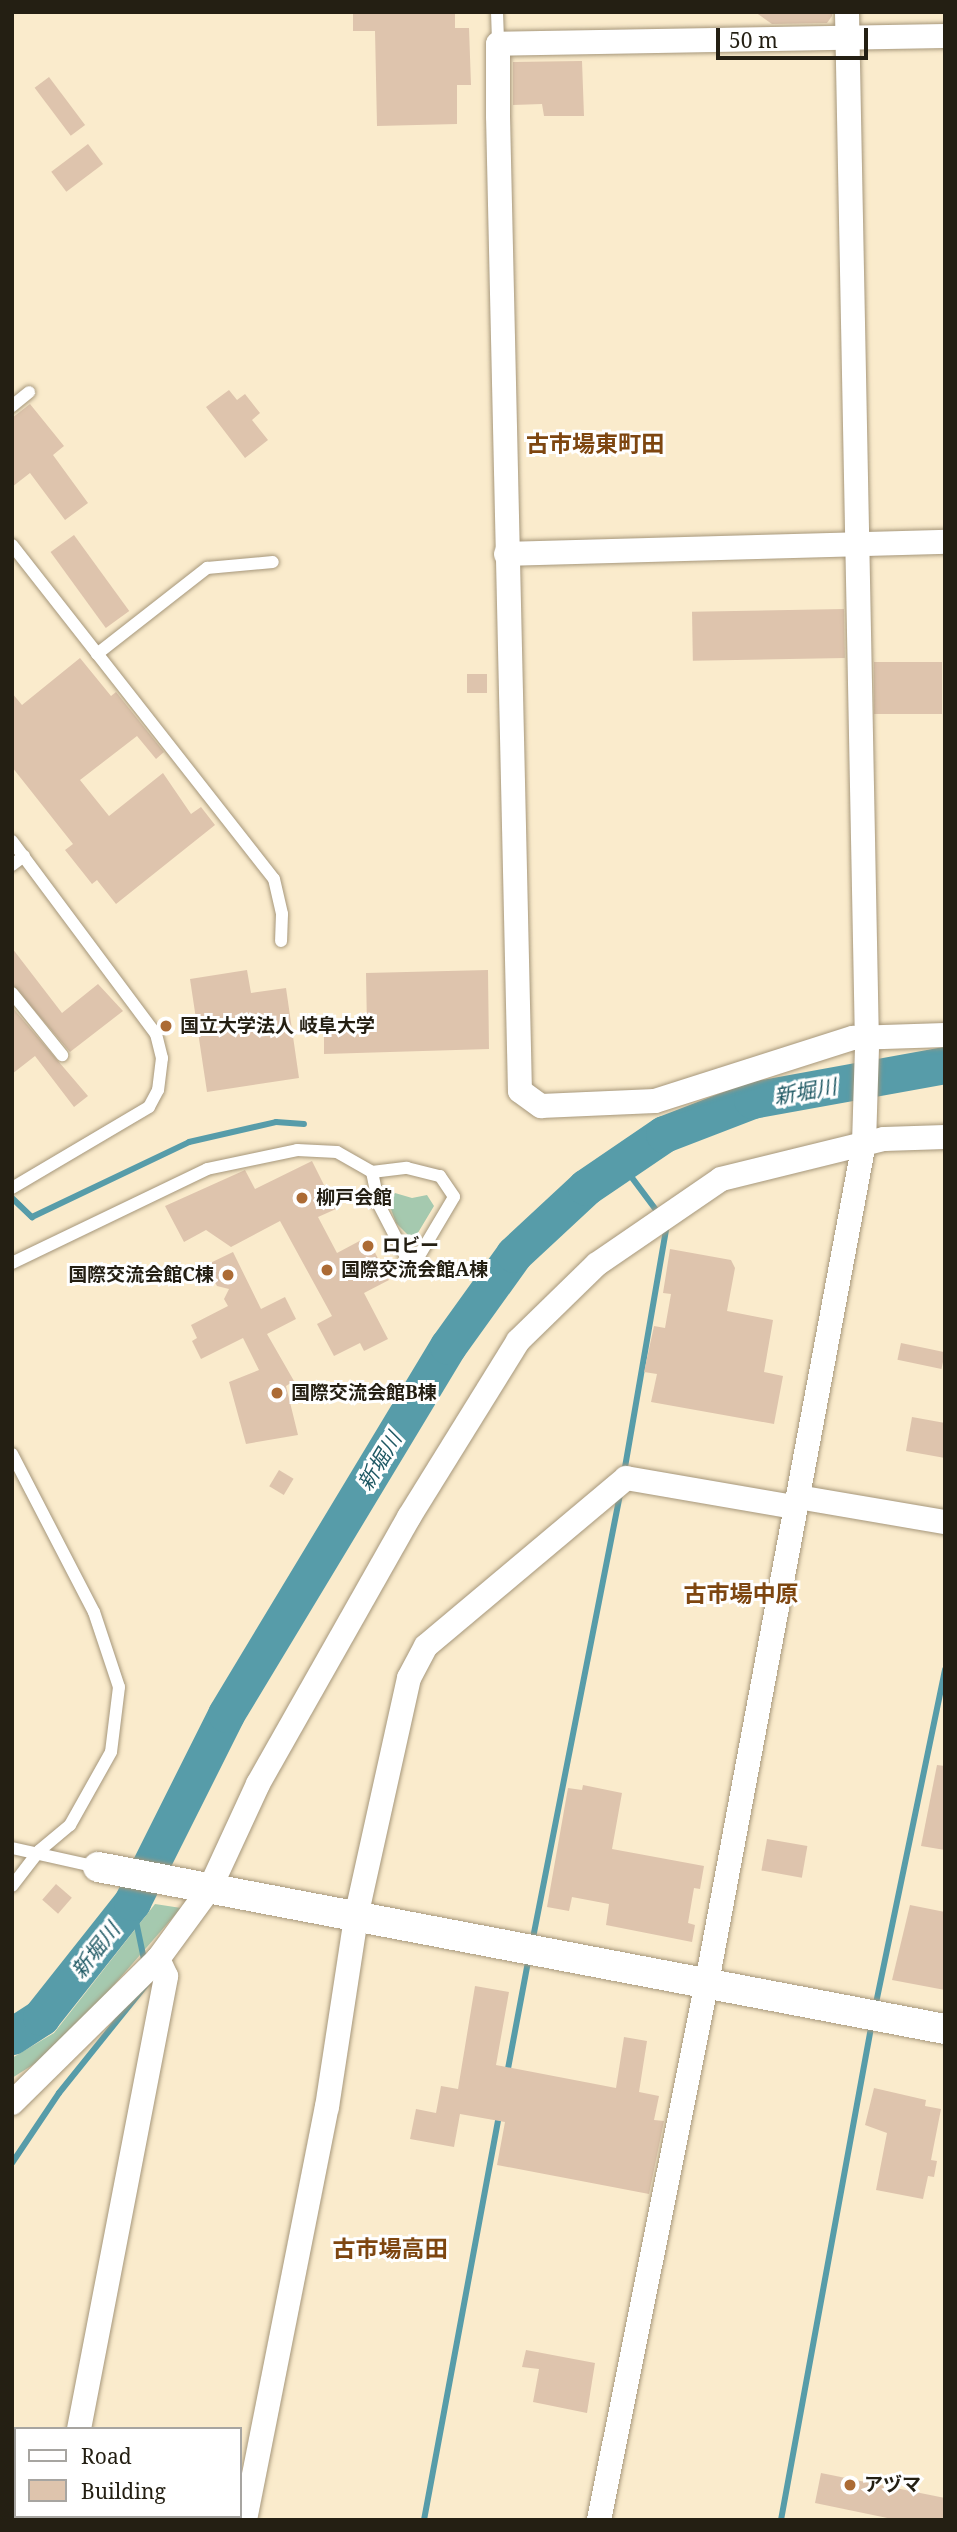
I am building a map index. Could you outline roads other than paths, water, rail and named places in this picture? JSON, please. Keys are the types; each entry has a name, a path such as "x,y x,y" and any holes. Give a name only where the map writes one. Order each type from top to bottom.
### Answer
{"street":[{"path":"599,2520 707,1982 864,1138 866,1041 859,542 846,12"},
{"path":"945,36 848,40 498,44 506,554 520,1091 541,1106 655,1101 763,1064 866,1041 945,1035"},
{"path":"506,554 859,542 945,542"},
{"path":"12,2103 158,1958 205,1887 258,1784 409,1517 517,1341 597,1264 721,1179 864,1138 945,1137"},
{"path":"245,2520 327,2108 356,1917 409,1678 426,1646 626,1478 945,1522"},
{"path":"98,1867 945,2029"},
{"path":"79,2427 166,1976 158,1958"}],"lane":[{"path":"497,12 498,44"},
{"path":"12,405 29,392"},
{"path":"12,545 274,878 282,914 281,941"},
{"path":"97,654 207,568 273,562"},
{"path":"12,841 156,1034 162,1058 158,1090 149,1107 12,1188"},
{"path":"12,865 24,856"},
{"path":"12,993 62,1055"},
{"path":"12,1263 161,1188 247,1158 298,1150 337,1153 372,1172 407,1168 440,1176 454,1197 419,1256 407,1259 379,1205 372,1172"},
{"path":"12,1454 94,1612 118,1687 111,1752 70,1825 39,1851 14,1883"},
{"path":"12,1848 39,1851 98,1867"}],"waterway":[{"name":"新堀川","path":"12,2036 41,2017 132,1902 226,1714 448,1346 514,1254 586,1187 664,1134 752,1100 945,1065"},
{"path":"12,1198 32,1217 189,1142 276,1122 304,1124"},
{"path":"621,1163 659,1214"},
{"path":"624,1473 667,1225"},
{"path":"532,1943 620,1494"},
{"path":"875,2008 945,1669"},
{"path":"132,1902 145,1964"},
{"path":"507,2074 529,1957"},
{"path":"12,2163 59,2093 149,1981"},
{"path":"781,2520 872,2022"},
{"path":"424,2520 499,2116"}],"place":[{"name":"国立大学法人 岐阜大学","path":"166,1026"},
{"name":"柳戸会館","path":"302,1198"},
{"name":"ロビー","path":"368,1246"},
{"name":"国際交流会館A棟","path":"327,1270"},
{"name":"国際交流会館C棟","path":"228,1275"},
{"name":"国際交流会館B棟","path":"277,1393"},
{"name":"アヅマ","path":"850,2485"}],"district":[{"name":"古市場東町田","path":"595,443"},
{"name":"古市場中原","path":"741,1593"},
{"name":"古市場高田","path":"390,2248"}]}
